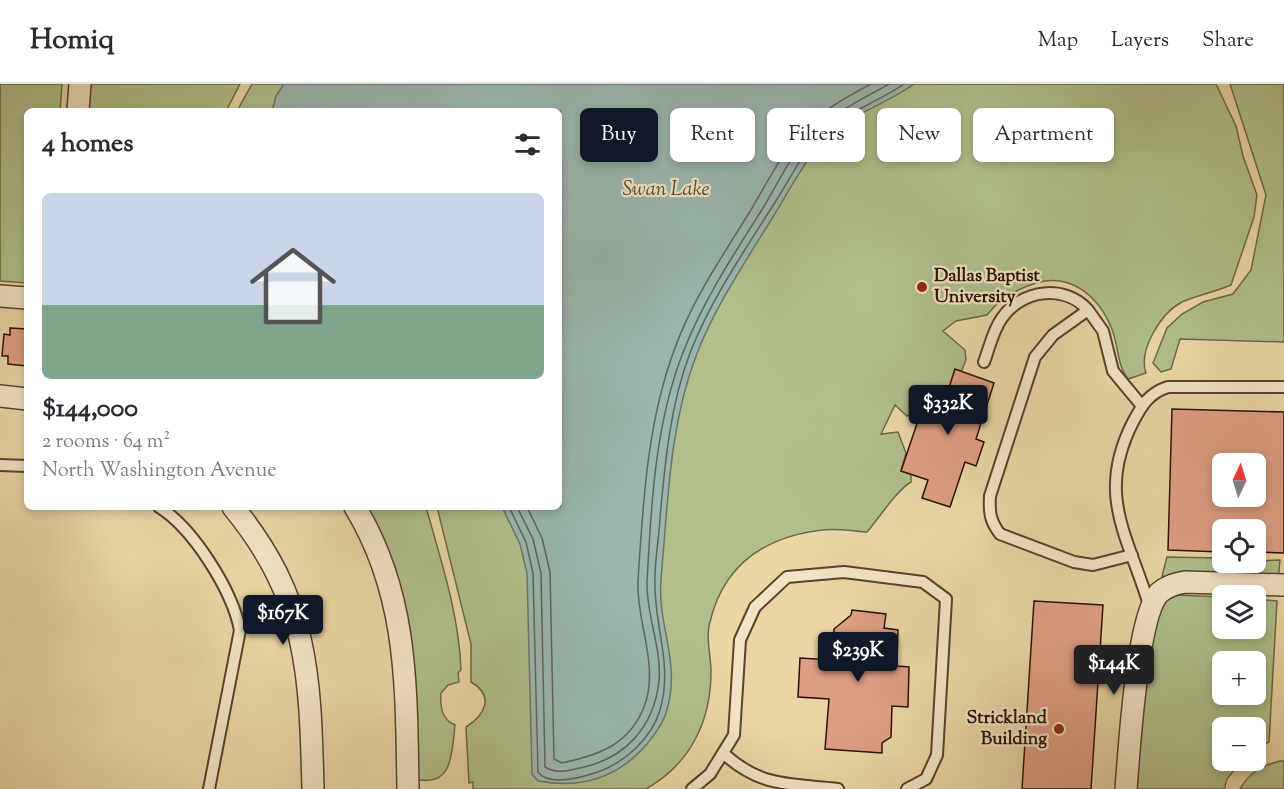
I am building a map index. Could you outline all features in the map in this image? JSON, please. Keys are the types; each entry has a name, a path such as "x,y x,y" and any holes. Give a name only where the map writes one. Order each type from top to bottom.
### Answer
{"street":[{"path":"78,108 80,84"},
{"path":"0,296 24,298"},
{"path":"0,396 24,399"},
{"path":"235,510 270,560 290,600 298,625 309,681 313,789"},
{"path":"356,510 386,576 400,626 405,675 408,789"},
{"path":"1126,789 1132,713 1150,609 1159,593 1170,585 1185,582 1284,585"}],"lane":[{"path":"984,362 1002,318 1036,294 1049,291 1062,293 1082,303 1089,310 1103,331 1113,371 1142,406"},
{"path":"1089,310 1053,335 1035,357 990,496 989,512 992,524 1000,534 1074,562 1093,565 1132,555"},
{"path":"1150,609 1120,526 1115,487 1124,440 1142,406 1155,391 1168,387 1284,387"},
{"path":"0,465 24,465"},
{"path":"164,510 174,516 206,558 236,609 240,630 209,789"},
{"path":"692,789 710,774 734,735 740,640 754,607 787,577 844,572 923,582 946,599 937,755 926,779 907,789"},
{"path":"723,753 741,769 760,779 838,789"}],"green space":[{"path":"0,84 62,84 60,108 24,108 24,283 0,281"},
{"path":"90,84 240,84 228,108 87,108"},
{"path":"252,84 1216,84 1236,126 1243,156 1257,195 1254,217 1231,285 1182,302 1166,314 1148,343 1144,364 1146,373 1128,379 1121,367 1111,327 1099,306 1082,290 1061,281 1036,283 1022,288 1003,299 987,315 956,321 943,331 965,350 966,360 961,372 955,370 946,397 929,389 922,409 907,416 895,405 881,434 898,432 906,453 901,471 911,474 911,482 894,498 867,532 833,529 801,534 764,548 748,558 735,571 715,605 709,626 710,690 702,724 686,754 661,779 646,789 473,789 473,782 469,783 466,727 478,717 485,705 485,699 483,693 471,682 471,644 438,510 562,510 562,108 239,108"},
{"path":"1230,84 1284,84 1284,342 1180,339 1171,369 1161,372 1153,363 1167,328 1182,314 1203,302 1233,294 1251,270 1266,195"},
{"path":"366,510 427,510 457,628 461,670 458,673 459,682 448,685 441,693 442,712 455,725 449,765 438,778 428,781 416,779"},
{"path":"1167,557 1212,558 1212,573 1266,573 1266,560 1280,560 1278,581 1162,576"},
{"path":"1178,595 1212,597 1212,639 1266,639 1266,600 1277,601 1269,742 1266,743 1266,717 1212,717 1212,771 1234,771 1227,779 1224,789 1133,789 1144,673 1161,603"},
{"path":"1284,761 1284,789 1240,789 1256,771 1266,771 1267,765"}],"water":[{"name":"Swan Lake","path":"284,84 914,84 865,112 865,108 767,108 767,162 806,162 720,305 703,339 687,383 671,466 661,579 662,613 670,661 670,695 665,717 647,744 636,756 611,773 584,782 569,783 538,781 532,774 527,573 520,544 503,510 562,510 562,108 273,108 276,96"}],"building":[{"path":"10,328 24,329 24,366 8,364 8,356 2,356 4,334 10,335"},
{"path":"955,369 994,383 976,439 984,442 976,466 965,462 950,507 922,498 928,480 901,471 928,391 946,397"},
{"path":"1172,409 1284,412 1284,553 1266,552 1266,519 1212,519 1212,552 1168,550"},
{"path":"1034,601 1103,605 1091,789 1022,789"},
{"path":"852,610 886,614 884,628 898,630 897,666 909,667 908,707 892,706 891,737 882,743 882,753 825,749 829,699 798,697 800,658 832,660 834,629 851,615"}],"place":[{"name":"Dallas Baptist University","path":"922,287"},
{"name":"Strickland Building","path":"1059,729"}]}
